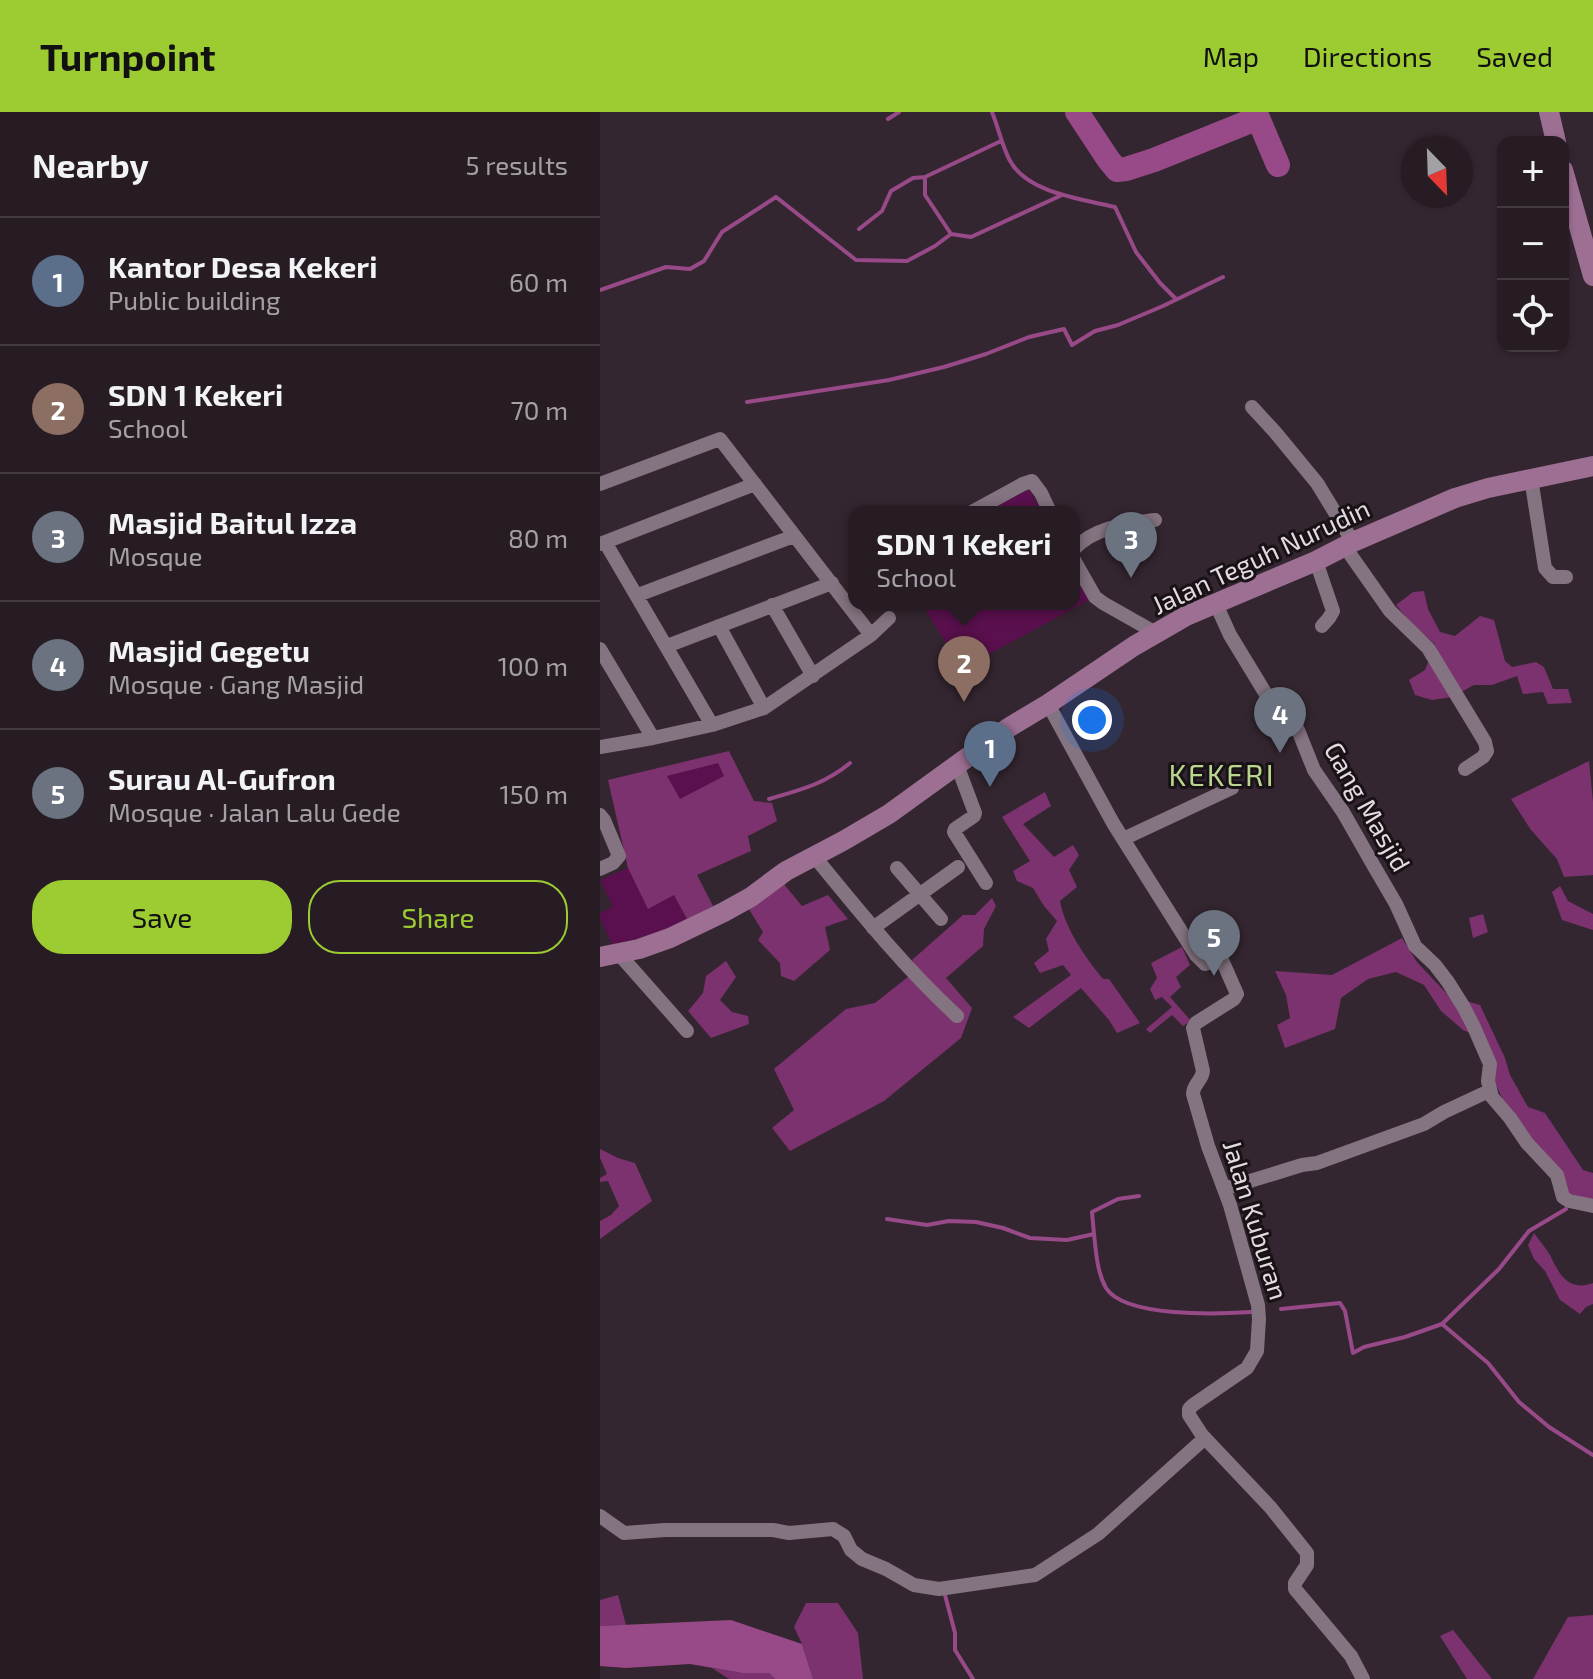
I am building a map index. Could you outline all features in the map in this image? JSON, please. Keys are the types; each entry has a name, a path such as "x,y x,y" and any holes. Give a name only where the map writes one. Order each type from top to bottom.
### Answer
{"street":[{"path":"1549,112 1555,136"},
{"path":"1569,190 1592,268"},
{"path":"1252,407 1317,483 1349,545 1390,611 1428,648 1485,742 1487,751 1483,757 1465,769"},
{"path":"600,484 720,439 848,604"},
{"name":"Jalan Teguh Nurudin","path":"610,955 659,942 751,897 786,871 889,814 1008,728 1172,623 1455,498 1593,466"},
{"path":"1531,478 1545,568 1553,577 1566,577"},
{"path":"983,506 1032,481 1047,506"},
{"path":"712,725 638,595 603,543 755,484"},
{"path":"1080,542 1085,537 1106,529 1155,520"},
{"path":"638,595 794,536"},
{"path":"1316,561 1333,611 1322,626"},
{"path":"1080,571 1095,597 1156,633"},
{"path":"667,646 832,583"},
{"name":"Gang Masjid","path":"1215,602 1230,635 1277,712 1296,725 1314,770 1343,812 1415,946 1448,982 1473,1025 1490,1064 1489,1091"},
{"path":"772,605 813,676"},
{"path":"852,610 871,635"},
{"path":"600,747 712,725 764,708 871,635 889,618"},
{"path":"719,626 764,708"},
{"path":"600,649 653,738"},
{"path":"1048,704 1123,839 1232,788"},
{"path":"957,765 975,813 954,832 986,883"},
{"path":"600,815 619,856 600,869"},
{"name":"Jalan Kuburan","path":"1123,839 1196,955 1205,964 1222,960 1237,996 1196,1023 1192,1030 1203,1071 1193,1097 1258,1305 1259,1344 1247,1368 1190,1408 1190,1418 1307,1553 1307,1565 1295,1589 1351,1656 1363,1679"},
{"path":"814,856 873,928 924,985 957,1016"},
{"path":"873,928 958,867"},
{"path":"897,868 941,919"},
{"path":"610,955 687,1031"},
{"path":"1224,1189 1317,1163 1409,1130 1489,1091 1527,1143 1557,1175 1563,1197 1593,1206"},
{"path":"600,1516 624,1533 773,1530 789,1533 833,1529 844,1536 851,1550 862,1559 914,1585 939,1589 1035,1575 1098,1534 1205,1438"}],"shaded area":[{"path":"1029,489 1039,506 997,506"},
{"path":"1080,583 1089,600 1080,605"},
{"path":"1424,591 1428,609 1440,632 1455,636 1480,616 1494,620 1505,661 1512,667 1536,662 1544,667 1553,689 1568,689 1572,703 1548,704 1543,692 1523,694 1517,676 1492,685 1474,685 1452,697 1432,700 1415,695 1409,680 1425,670 1435,644 1396,605 1413,592"},
{"path":"926,610 1071,610 962,669"},
{"path":"729,751 754,801 772,803 777,821 748,836 751,851 697,875 713,906 687,919 674,895 648,909 628,868 608,780","holes":["718,763 724,776 680,799 667,776"]},
{"path":"1589,761 1593,802 1593,875 1564,877 1557,859 1531,830 1511,799"},
{"path":"718,763 724,776 680,800 666,775"},
{"path":"1045,792 1051,806 1023,824 1054,857 1073,845 1079,855 1069,870 1077,887 1060,901 1066,922 1083,952 1103,979 1109,979 1140,1023 1117,1033 1081,988 1029,1028 1013,1017 1071,975 1063,965 1040,973 1034,963 1049,951 1046,939 1057,921 1033,888 1017,881 1013,871 1030,861 1002,817"},
{"path":"628,868 648,908 674,895 687,919 651,934 612,944 600,913 613,907 600,880"},
{"path":"783,883 802,906 828,895 848,919 825,927 830,950 794,981 781,976 780,963 758,940 763,932 747,906"},
{"path":"1560,886 1568,901 1593,914 1593,930 1562,920 1552,892"},
{"path":"992,898 996,906 984,929 983,946 946,978 972,1008 961,1038 884,1101 790,1151 772,1128 794,1110 774,1069 846,1009 875,1003 918,969 912,960 963,915 975,915"},
{"path":"1483,914 1488,932 1473,938 1469,918"},
{"path":"1402,938 1417,962 1449,996 1480,1005 1510,1075 1528,1107 1545,1113 1583,1170 1593,1173 1593,1201 1566,1194 1504,1102 1495,1083 1484,1039 1463,1030 1441,1011 1424,985 1396,972 1368,979 1341,998 1335,1029 1285,1048 1277,1025 1290,1018 1286,995 1275,971 1332,975"},
{"path":"1182,947 1190,965 1176,977 1181,987 1170,997 1191,1021 1183,1026 1172,1015 1150,1033 1146,1029 1172,1007 1162,997 1155,1000 1150,989 1157,978 1151,963"},
{"path":"726,961 736,977 720,1000 732,1012 748,1016 749,1024 711,1038 688,1011 703,993 706,976"},
{"path":"600,1149 635,1163 652,1201 600,1239 600,1221 619,1206 608,1181 600,1182 600,1178 607,1174 600,1158"},
{"path":"1534,1233 1566,1280 1577,1285 1593,1283 1593,1304 1580,1314 1560,1300 1545,1271 1534,1259 1528,1245"},
{"path":"618,1595 626,1625 600,1626 600,1600"},
{"path":"806,1603 838,1603 858,1633 863,1679 813,1679 794,1627"},
{"path":"1593,1615 1593,1679 1533,1679 1568,1617"},
{"path":"731,1620 802,1644 813,1679 775,1679 769,1673 742,1673 690,1664 626,1668 600,1666 600,1626"},
{"path":"1453,1630 1492,1679 1467,1679 1440,1636"},
{"path":"712,1668 769,1673 775,1679 729,1679"}],"waterway":[{"path":"888,119 899,112"},
{"path":"992,112 1009,159 1017,170 1028,180 1056,193 1115,207 1136,252 1176,299"},
{"path":"1077,112 1117,170 1154,160 1258,118 1278,165"},
{"path":"859,229 882,211 891,191 913,178 925,177 1001,141"},
{"path":"925,177 925,195 951,234 971,237 1062,195"},
{"path":"600,290 666,267 690,269 704,261 722,232 776,197 856,260 907,261 951,234"},
{"path":"747,402 889,380 944,367 1029,337 1064,329 1072,345 1095,331 1118,325 1223,277"},
{"path":"769,799 822,781 850,763"},
{"path":"887,1219 927,1225 949,1221 976,1222 1030,1238 1067,1240 1094,1234 1092,1212 1118,1199 1139,1196"},
{"path":"1281,1309 1340,1303 1345,1311 1353,1353 1364,1347 1405,1337 1442,1324 1499,1269 1529,1231 1566,1209"},
{"path":"1094,1234 1101,1275 1106,1288 1116,1298 1132,1305 1174,1312 1251,1312"},
{"path":"1442,1324 1488,1363 1519,1402 1549,1427 1593,1455"},
{"path":"945,1595 955,1633 955,1650 973,1679"}],"place":[{"name":"Masjid Baitul Izza","path":"1131,578"},
{"name":"SDN 1 Kekeri","path":"964,702"},
{"name":"Masjid Gegetu","path":"1280,753"},
{"name":"Kantor Desa Kekeri","path":"990,787"},
{"name":"Surau Al-Gufron","path":"1214,976"}],"district":[{"name":"KEKERI","path":"1222,776"}]}
